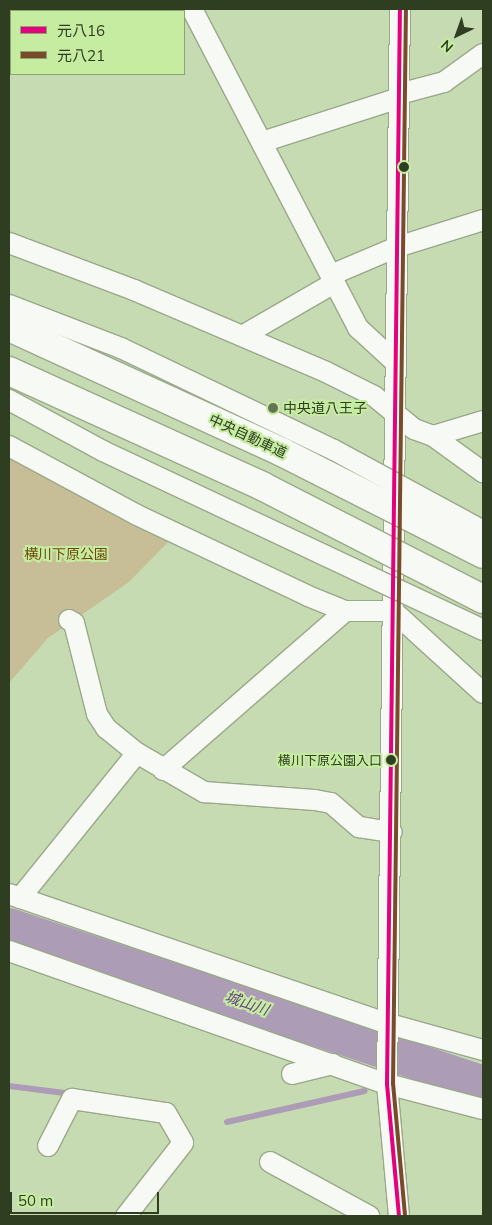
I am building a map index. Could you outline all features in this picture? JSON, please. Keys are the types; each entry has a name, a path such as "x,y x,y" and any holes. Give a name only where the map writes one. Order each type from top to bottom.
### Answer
{"highway":[{"name":"中央自動車道","path":"9,327 273,448 483,554"},
{"path":"9,371 262,486 483,599"}],"street":[{"path":"399,1216 388,1080 392,832 394,361 400,9"},
{"path":"196,10 358,328 394,361"},
{"path":"262,142 444,82 483,54"},
{"path":"244,335 332,279 397,247 483,220"},
{"path":"9,243 244,335 374,396 395,416 432,436 483,472"},
{"path":"9,305 121,348 334,450 483,531"},
{"path":"9,400 103,451 483,630"},
{"path":"432,436 483,421"},
{"path":"9,446 137,515 345,611 393,611 483,693"},
{"path":"163,770 345,611"},
{"path":"70,620 74,622 97,714 106,728 137,753 163,770 204,792 331,803 359,826 392,832"},
{"path":"137,753 15,896 389,1027 483,1050"},
{"path":"9,952 333,1064 483,1109"},
{"path":"292,1074 333,1064"},
{"path":"48,1146 72,1099 166,1113 183,1143 126,1216"},
{"path":"270,1162 369,1216"}],"green space":[{"name":"横川下原公園","path":"9,458 170,540 129,582 48,638 9,683"}],"waterway":[{"name":"城山川","path":"9,926 483,1084"},
{"path":"9,1086 65,1093"},
{"path":"227,1122 365,1091"}],"transit line":[{"name":"元八16","path":"399,1216 387,1084 400,9"},
{"name":"元八21","path":"405,1215 393,1084 406,9"}],"place":[{"name":"中央道八王子","path":"273,408"},
{"name":"横川下原公園入口","path":"391,760"}]}
